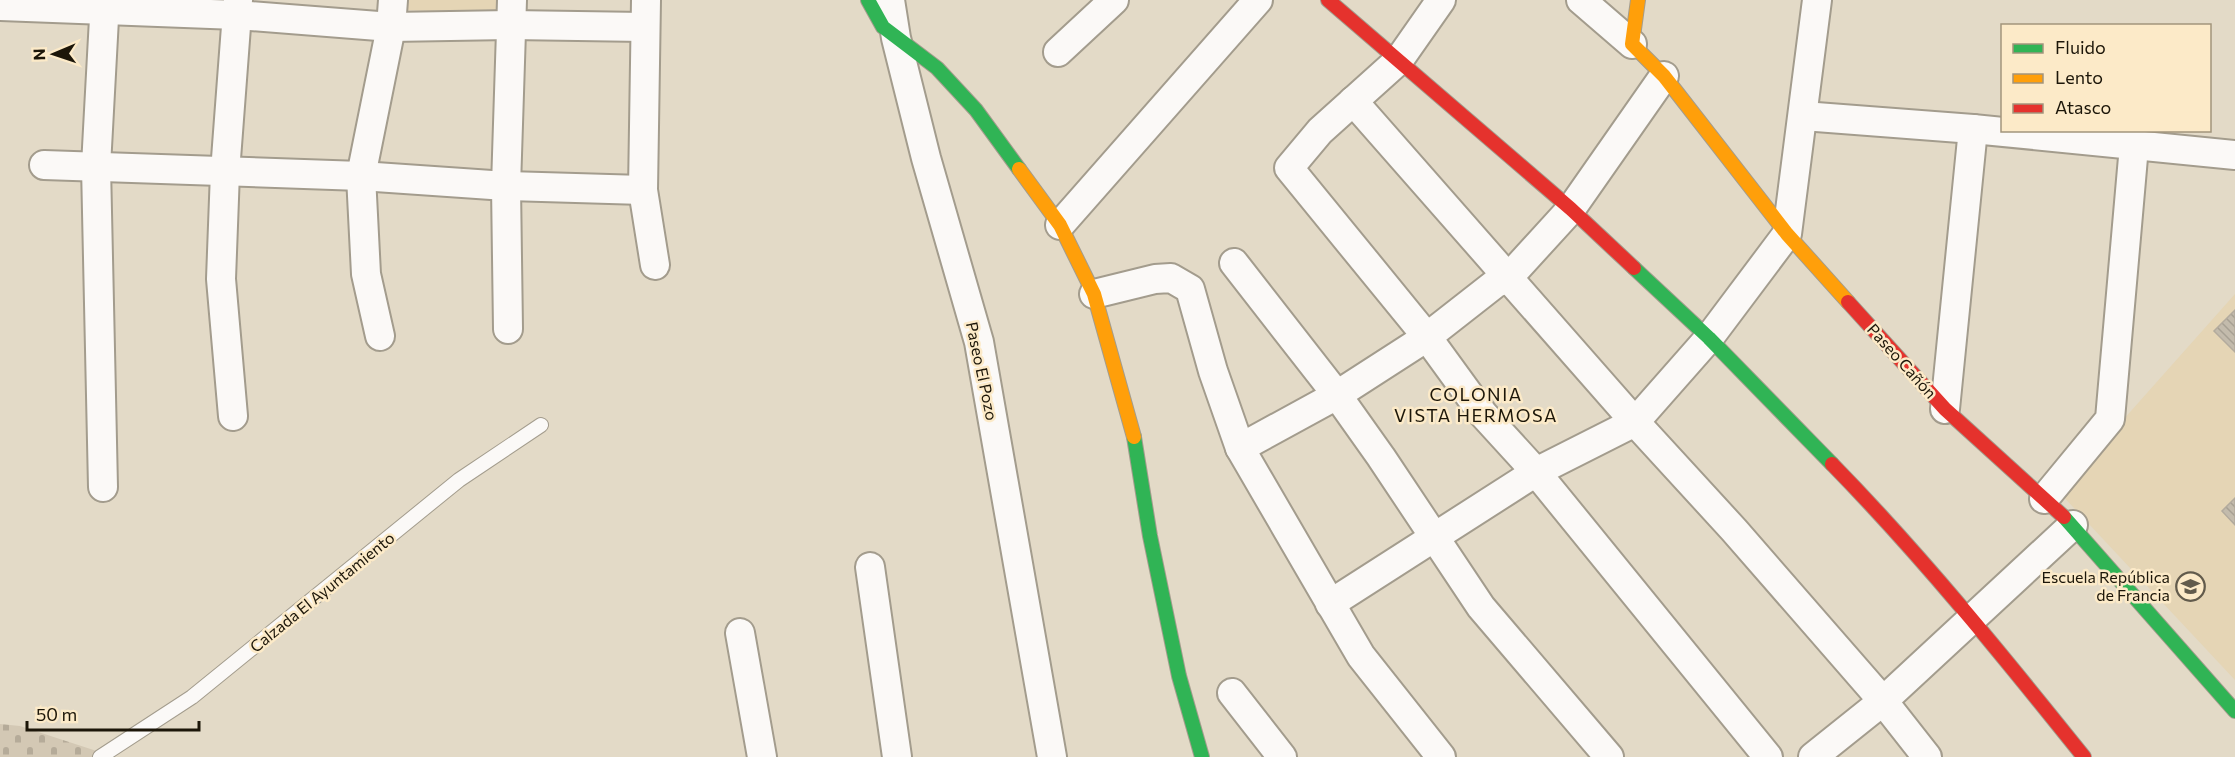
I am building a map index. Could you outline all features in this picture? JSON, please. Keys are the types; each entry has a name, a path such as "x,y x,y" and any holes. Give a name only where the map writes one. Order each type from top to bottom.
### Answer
{"street":[{"name":"Paseo El Pozo","path":"868,0 883,27 896,38 926,158 979,342 1052,757"},
{"path":"890,0 896,38 937,68 976,110 1060,225 1094,294 1137,446 1150,536 1179,676 1202,757"},
{"path":"1058,52 1114,0"},
{"path":"1060,225 1258,0"},
{"path":"1328,0 1571,209 1709,338 1874,507 1972,618 2084,757"},
{"path":"1442,0 1399,60 1320,131 1289,168 1427,337 1483,414 1536,471 1768,757"},
{"name":"Paseo Cañón","path":"1581,0 1632,44 1664,76 1787,234 1945,409 2073,525 2235,711"},
{"path":"1632,44 1638,0"},
{"path":"1330,604 1536,471 1635,422 1709,338 1787,234 1817,0"},
{"path":"0,6 237,8 392,14 511,12 645,14 643,190 655,265"},
{"path":"103,487 96,166 105,6"},
{"path":"233,416 221,279 225,172 237,8"},
{"path":"508,329 506,186 511,12"},
{"path":"380,336 366,274 361,176 392,14"},
{"path":"1240,448 1336,395 1427,337 1496,283 1508,278 1571,209 1664,76"},
{"path":"1353,101 1635,422 1734,530 1882,701 1927,757"},
{"path":"1803,116 2001,132"},
{"path":"1945,409 1973,129"},
{"path":"2001,132 2235,154"},
{"path":"2044,499 2110,419 2134,146"},
{"path":"44,165 361,176 506,186 643,190"},
{"path":"1234,263 1382,457 1481,608 1609,757"},
{"path":"1094,294 1155,279 1172,278 1190,289 1212,371 1240,448 1360,656 1441,757"},
{"path":"1813,757 1882,701 2073,525"},
{"path":"870,567 897,757"},
{"path":"740,633 762,757"},
{"path":"1232,693 1282,757"}],"lane":[{"name":"Calzada El Ayuntamiento","path":"100,757 192,697 459,480 542,425"}],"shaded area":[{"path":"382,0 500,0 499,14 382,9"},
{"name":"Escuela República de Francia","path":"2235,294 2235,680 2059,492"}],"green space":[{"path":"0,724 20,726 115,757 0,757"}],"building":[{"path":"2235,310 2235,352 2214,331"},
{"path":"2235,498 2235,525 2222,511"}],"traffic: fast":[{"path":"868,0 883,27 937,68 976,110 1019,169"},
{"path":"1634,268 1709,338 1832,464"},
{"path":"1134,437 1150,536 1179,676 1202,757"},
{"path":"2064,517 2235,711"}],"traffic: slow":[{"path":"1638,0 1632,44 1664,76 1787,234 1848,302"},
{"path":"1019,169 1060,225 1094,294 1134,437"}],"traffic: jam":[{"path":"1328,0 1571,209 1634,268"},
{"path":"1848,302 1945,409 2064,517"},
{"path":"1832,464 1930,571 2084,757"}],"place":[{"name":"Escuela República de Francia","path":"2191,586"}],"district":[{"name":"COLONIA VISTA HERMOSA","path":"1476,405"}]}
